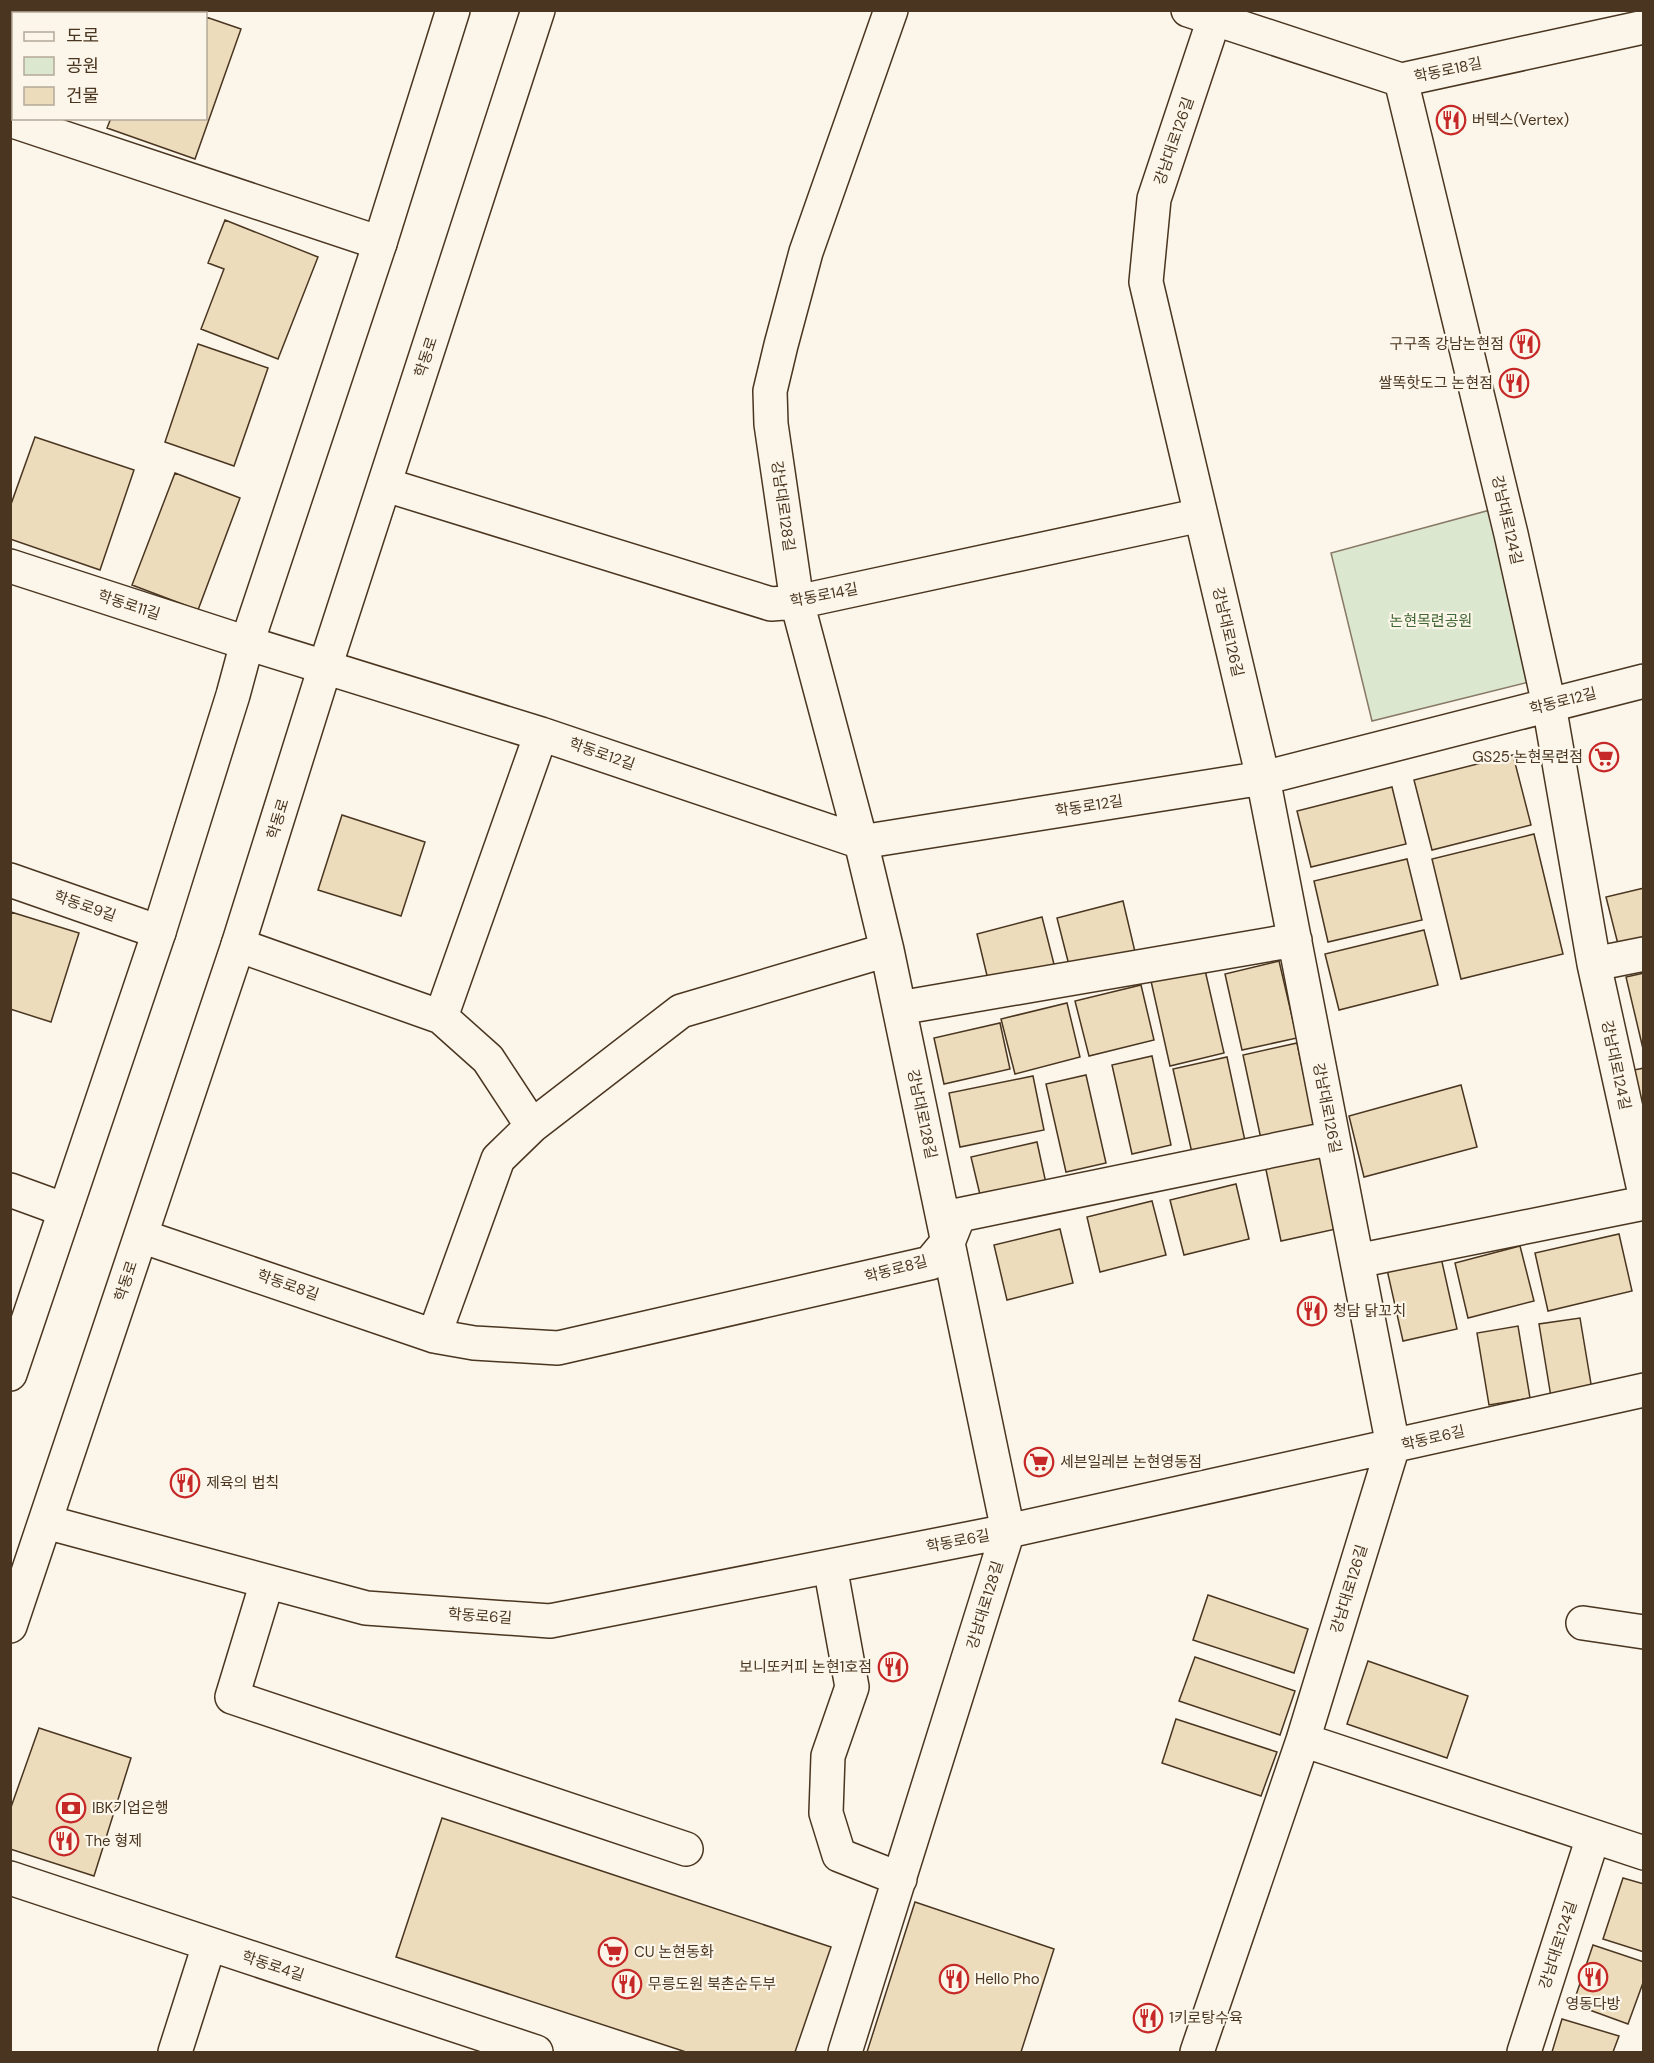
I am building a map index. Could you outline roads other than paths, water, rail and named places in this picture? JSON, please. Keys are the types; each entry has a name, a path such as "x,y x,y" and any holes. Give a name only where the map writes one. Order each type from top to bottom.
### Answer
{"street":[{"path":"10,1374 159,932 247,643 380,243 453,10"},
{"name":"학동로","path":"10,1626 238,945 538,10"},
{"name":"강남대로128길","path":"845,2052 1008,1531 887,950 861,842 797,602 771,424 770,391 806,252 891,10"},
{"name":"학동로18길","path":"1206,13 1401,80 1644,27"},
{"name":"강남대로126길","path":"1197,2052 1303,1740 1393,1446 1263,778 1146,282 1154,199 1206,13"},
{"name":"강남대로124길","path":"1401,80 1508,522 1549,705 1594,964 1642,1173"},
{"path":"10,120 380,243"},
{"name":"학동로14길","path":"386,485 771,604 797,602 1201,515"},
{"name":"학동로11길","path":"10,566 247,643"},
{"name":"학동로12길","path":"247,643 541,734 861,842 1263,778 1644,681"},
{"path":"441,1017 541,734"},
{"name":"학동로9길","path":"10,880 159,932"},
{"path":"899,1008 1294,940"},
{"path":"238,945 441,1017 488,1059 532,1126"},
{"path":"434,1336 498,1159 532,1126 681,1011 887,950"},
{"path":"1594,964 1644,954"},
{"name":"학동로8길","path":"141,1236 434,1336 474,1343 558,1348 930,1263 949,1240 959,1215 1333,1138"},
{"path":"10,1190 65,1210"},
{"path":"1357,1261 1644,1203"},
{"name":"학동로6길","path":"46,1522 366,1608 550,1621 1008,1531 1644,1390"},
{"path":"830,1566 852,1687 828,1756 826,1813 838,1855 900,1879"},
{"path":"267,1582 232,1697 686,1849"},
{"path":"1583,1623 1644,1632"},
{"path":"1303,1740 1644,1853"},
{"name":"강남대로124길","path":"1524,2052 1593,1837"},
{"name":"학동로4길","path":"10,1878 536,2052"},
{"path":"175,2052 209,1945"}],"place":[{"name":"버텍스(Vertex)","path":"1451,120"},
{"name":"구구족 강남논현점","path":"1525,344"},
{"name":"쌀똑핫도그 논현점","path":"1514,383"},
{"name":"GS25 논현목련점","path":"1604,757"},
{"name":"청담 닭꼬치","path":"1312,1311"},
{"name":"세븐일레븐 논현영동점","path":"1039,1462"},
{"name":"제육의 법칙","path":"185,1483"},
{"name":"보니또커피 논현1호점","path":"893,1667"},
{"name":"IBK기업은행","path":"71,1808"},
{"name":"The 형제","path":"64,1841"},
{"name":"CU 논현동화","path":"613,1952"},
{"name":"영동다방","path":"1593,1977"},
{"name":"Hello Pho","path":"954,1979"},
{"name":"무릉도원 북촌순두부","path":"627,1984"},
{"name":"1키로탕수육","path":"1148,2018"}],"park label":[{"name":"논현목련공원","path":"1431,621"}]}
